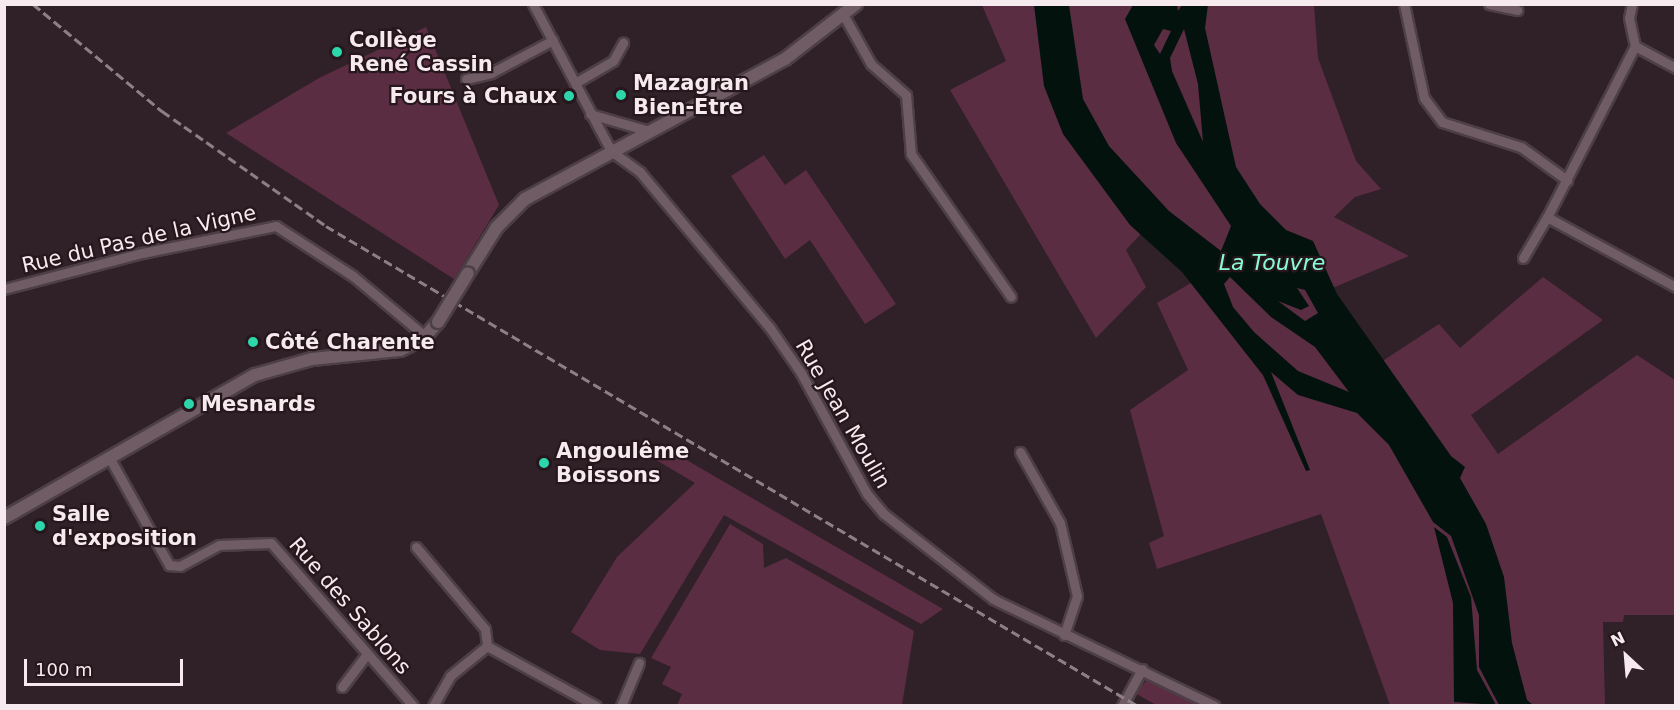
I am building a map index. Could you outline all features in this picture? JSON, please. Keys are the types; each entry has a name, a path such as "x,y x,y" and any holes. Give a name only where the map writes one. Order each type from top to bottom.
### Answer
{"street":[{"path":"533,4 611,151"},
{"path":"4,519 109,457 266,371 312,359 393,352 426,337 438,322 468,273 519,204 611,151 785,59 844,16 856,4"},
{"path":"1404,4 1424,98 1437,116 1454,128 1521,147 1567,180"},
{"path":"1489,4 1517,10"},
{"path":"1523,258 1567,180 1635,46 1629,18 1632,4"},
{"path":"844,16 871,64 906,94 911,154 1011,297"},
{"path":"466,79 491,73 553,40"},
{"path":"575,83 613,61 623,43"},
{"path":"1635,46 1676,68"},
{"path":"590,114 649,131"},
{"name":"Rue Jean Moulin","path":"611,151 640,172 770,328 872,501 976,588 1065,635 1215,705"},
{"path":"1546,217 1676,286"},
{"name":"Rue du Pas de la Vigne","path":"4,289 142,253 276,226 353,276 426,337"},
{"path":"1020,452 1060,523 1077,596 1065,635"},
{"name":"Rue des Sablons","path":"109,457 169,566 180,566 219,545 271,543 413,705"},
{"path":"417,547 484,629 487,646"},
{"path":"433,705 450,676 487,646"},
{"path":"487,646 596,705"},
{"path":"342,687 367,654"},
{"path":"621,705 639,663"},
{"path":"1122,705 1142,669"}],"shaded area":[{"path":"982,5 1314,5 1318,58 1356,161 1381,189 1355,197 1334,217 1409,256 1330,289 1381,362 1439,324 1460,348 1543,277 1603,320 1471,415 1498,454 1637,355 1675,380 1675,615 1624,615 1623,622 1603,622 1605,705 1390,705 1321,514 1157,569 1149,543 1164,536 1130,410 1188,370 1157,303 1191,283 1263,375 1286,420 1266,366 1148,226 1126,250 1146,287 1096,338 950,90 1006,61"},
{"path":"426,27 499,205 454,279 226,133 319,78"},
{"path":"764,155 785,185 806,170 896,304 865,324 810,240 785,259 731,176"},
{"path":"659,444 943,609 921,624 724,515 640,654 600,650 571,632 617,557 695,483 651,457"},
{"path":"730,524 763,544 764,568 786,558 914,631 902,705 677,705 682,694 662,684 671,667 651,658"},
{"path":"1147,680 1203,705 1156,705 1135,693"}],"water":[{"name":"La Touvre","path":"1034,5 1069,5 1083,99 1109,146 1169,211 1221,251 1231,226 1176,143 1125,19 1133,5 1177,5 1178,11 1182,5 1208,5 1205,28 1236,167 1260,204 1286,230 1313,241 1337,294 1451,456 1465,467 1460,478 1486,524 1504,577 1512,643 1527,700 1533,705 1499,705 1479,667 1479,615 1451,536 1433,522 1389,445 1357,413 1298,395 1271,372 1310,470 1306,471 1263,375 1182,272 1130,225 1063,134 1044,86","holes":["1163,29 1171,31 1160,54 1154,45","1184,29 1198,84 1203,142 1172,71 1170,58","1230,277 1271,317 1315,347 1349,392 1298,371 1254,332 1233,307 1224,284","1297,288 1305,290 1318,313 1305,321 1278,301 1301,310 1309,306"]},
{"path":"1434,527 1447,537 1471,597 1477,670 1496,705 1454,702 1453,603"}],"railway":[{"path":"33,4 162,111 326,226 1138,706"}],"place":[{"name":"Collège René Cassin","path":"337,52"},
{"name":"Mazagran Bien-Etre","path":"621,95"},
{"name":"Fours à Chaux","path":"569,96"},
{"name":"Côté Charente","path":"253,342"},
{"name":"Mesnards","path":"189,404"},
{"name":"Angoulême Boissons","path":"544,463"},
{"name":"Salle d'exposition","path":"40,526"}]}
